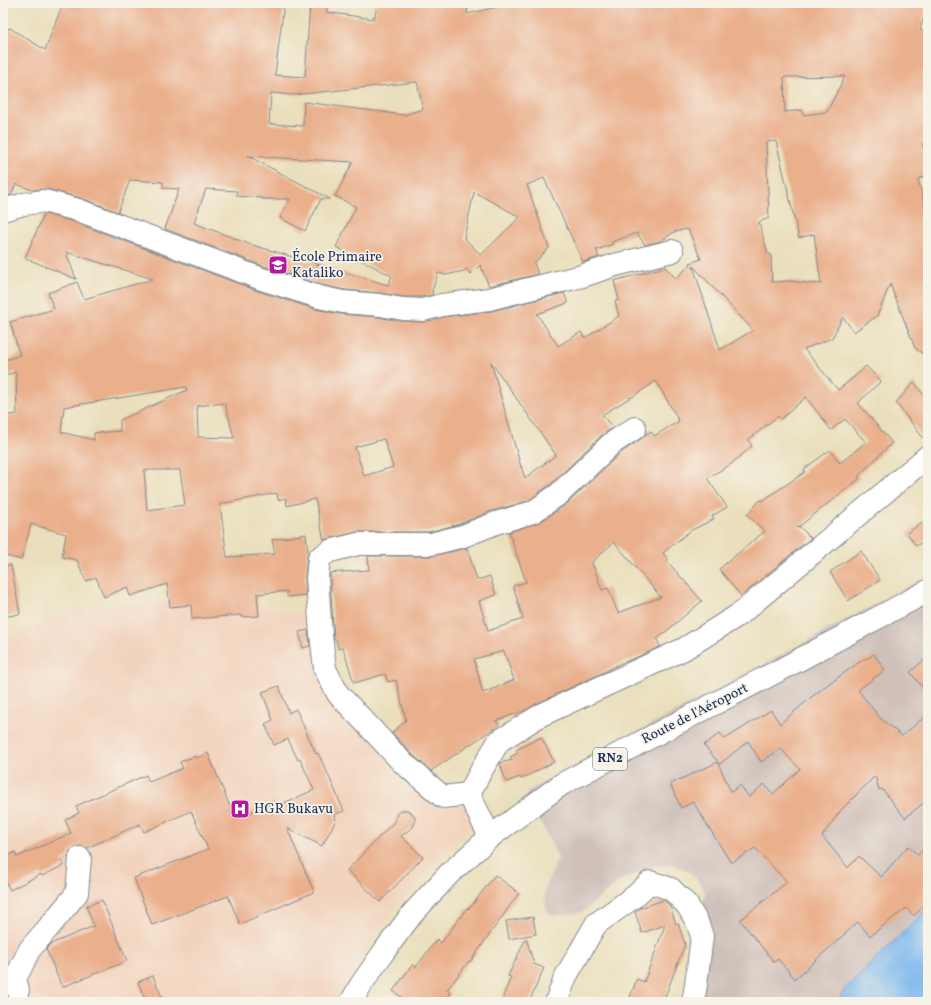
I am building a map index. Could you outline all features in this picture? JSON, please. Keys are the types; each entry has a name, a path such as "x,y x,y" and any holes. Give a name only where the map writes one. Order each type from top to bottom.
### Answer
{"main road":[{"path":"3,210 24,204 44,201 78,210 262,279 319,297 343,302 380,305 403,309 423,310 442,305 489,299 582,276 615,265 672,251"},
{"path":"469,794 443,797 402,762 338,694 325,669 317,578 319,558 330,551 358,544 431,544 463,536 496,523 533,512 560,494 611,444 636,428"},
{"path":"469,794 499,741 541,715 684,649 740,614 928,456"},
{"name":"Route de l'Aéroport","path":"351,1002 362,983 412,914 450,873 490,837 562,784 780,670 928,590"},
{"path":"469,794 490,837"},
{"path":"18,990 15,979 30,949 77,892 80,858"},
{"path":"556,1002 566,976 596,924 635,896 650,882 670,889 687,905 698,922 702,936 693,1002"}],"shaded area":[{"path":"928,576 928,908 845,989 837,1002 688,1002 705,892 695,877 688,871 672,865 654,866 620,881 582,912 553,916 547,910 544,892 558,858 526,792"},
{"name":"HGR Bukavu","path":"220,599 320,618 325,669 443,797 469,794 482,820 441,856 375,933 339,1002 3,1002 3,640 75,608"}],"water":[{"path":"928,908 928,1002 837,1002 845,989"}],"building":[{"path":"63,3 284,3 275,75 305,77 310,3 329,3 326,12 373,19 373,16 375,17 377,3 444,3 468,6 467,14 515,3 928,3 920,30 928,33 928,136 922,144 928,161 928,176 918,179 928,218 928,358 915,348 890,284 877,316 854,332 843,317 832,338 804,349 838,390 866,366 881,381 858,403 892,443 859,475 859,479 797,528 800,527 811,538 741,596 719,569 765,531 747,515 760,500 762,501 805,472 804,469 830,450 840,463 866,442 845,419 831,430 806,397 781,419 778,416 748,440 752,446 730,465 707,478 727,507 712,516 714,519 690,531 663,553 668,559 667,561 702,601 657,639 660,647 619,664 526,710 496,721 499,725 431,771 392,733 406,720 396,680 388,682 385,674 354,683 343,648 338,649 336,639 334,640 330,573 369,570 368,556 431,556 467,548 477,580 490,576 496,595 479,601 488,631 523,619 513,586 526,582 509,532 540,522 568,503 619,454 646,434 651,431 654,436 679,421 656,381 602,415 613,428 602,435 551,484 528,501 492,511 459,524 429,532 358,532 324,540 315,499 287,506 286,498 278,500 277,493 220,504 227,557 275,554 272,540 306,534 308,552 305,577 306,595 287,597 287,591 257,594 259,616 241,617 241,615 192,619 191,605 170,607 167,584 130,596 127,587 104,597 96,577 86,581 77,560 62,557 66,534 31,524 21,560 3,555 3,416 17,414 16,372 3,376 3,361 20,355 10,322 54,309 48,293 77,282 84,299 153,279 66,252 76,279 25,258 44,214 74,222 258,291 315,309 340,314 423,322 444,317 492,311 564,293 568,303 537,314 558,346 581,332 585,338 619,316 615,301 619,300 614,281 665,267 676,278 691,264 690,263 701,259 688,229 674,232 661,241 645,245 637,233 612,242 613,244 596,250 599,257 583,262 544,178 527,185 549,248 534,263 538,274 489,286 480,265 471,274 466,269 464,271 446,275 438,273 432,291 433,295 422,297 404,297 381,293 345,290 322,285 266,267 165,229 179,189 163,188 163,182 130,180 118,212 81,198 47,189 32,190 16,184 11,195 3,197 3,25 45,50","holes":["845,76 827,112 803,115 802,110 785,112 784,77","417,82 423,109 404,115 304,102 303,126 269,124 271,93 293,95","776,141 799,238 814,234 821,284 789,281 772,282 771,254 768,254 759,222 769,218 766,142","248,156 353,162 335,196 356,207 336,247 392,276 388,285 249,244 194,223 206,189 237,191 237,196 262,199 290,199 280,218 305,231 321,199 330,199","474,192 520,217 481,255 464,238","693,266 753,330 720,350","491,362 556,455 525,478 521,467","186,387 187,390 120,420 120,431 94,433 94,440 61,432 64,407","225,403 234,438 198,437 197,406","384,439 393,467 364,476 355,447","144,470 180,470 185,505 147,510","614,542 661,597 618,613 608,588 602,590 592,562","504,651 514,680 483,693 474,659"]},
{"path":"914,382 928,401 928,444 896,403"},
{"path":"928,519 928,538 916,546 907,533"},
{"path":"861,551 880,580 848,601 830,572"},
{"path":"11,565 20,614 3,617 3,566"},
{"path":"308,630 310,646 303,648 299,632"},
{"path":"874,654 885,670 858,690 880,718 902,736 928,714 928,799 905,818 882,789 879,790 875,776 841,810 822,836 848,868 859,856 881,877 908,846 918,855 928,844 928,901 914,916 906,908 870,936 858,922 795,979 778,959 774,962 740,920 787,882 755,848 731,863 693,802 681,808 670,784 718,762 704,745 720,733 725,739 771,710 780,724 832,681 858,663 866,658 867,659","holes":["748,741 761,762 781,749 800,769 773,794 764,784 749,797 740,785 731,792 718,763 720,764"]},
{"path":"928,657 928,694 910,672"},
{"path":"279,686 289,713 296,709 344,811 334,815 336,820 322,846 287,828 314,892 240,924 228,896 152,925 134,878 208,849 191,811 144,832 140,824 87,848 81,846 75,847 70,851 68,857 61,860 64,865 42,876 41,874 10,890 3,876 3,859 15,852 17,857 71,833 65,820 79,813 76,806 146,775 149,782 183,768 180,762 195,756 196,758 208,753 235,819 275,802 277,806 314,790 300,759 298,760 288,739 274,745 265,724 273,720 262,692"},
{"path":"541,737 554,762 521,779 520,777 506,782 500,763 512,760 510,757 518,753 516,750"},
{"path":"402,810 407,810 412,813 415,817 415,822 413,827 401,836 423,857 380,902 347,870 394,822 397,814"},
{"path":"495,875 519,893 470,962 469,961 447,990 451,993 444,1002 408,1002 393,991 413,964 416,967 437,939 441,943 467,908 469,909"},
{"path":"102,900 127,961 62,987 46,949 51,944 94,926 86,906"},
{"path":"664,900 670,906 685,944 663,1002 628,1002 637,979 644,982 665,925 642,933 635,912 640,908"},
{"path":"533,917 536,934 509,939 506,921"},
{"path":"526,938 534,964 544,968 529,1002 502,1002 511,977 508,976"},
{"path":"153,976 164,1002 146,1002 138,982"}],"place":[{"name":"École Primaire Kataliko","path":"278,265"},
{"name":"HGR Bukavu","path":"240,809"}]}
